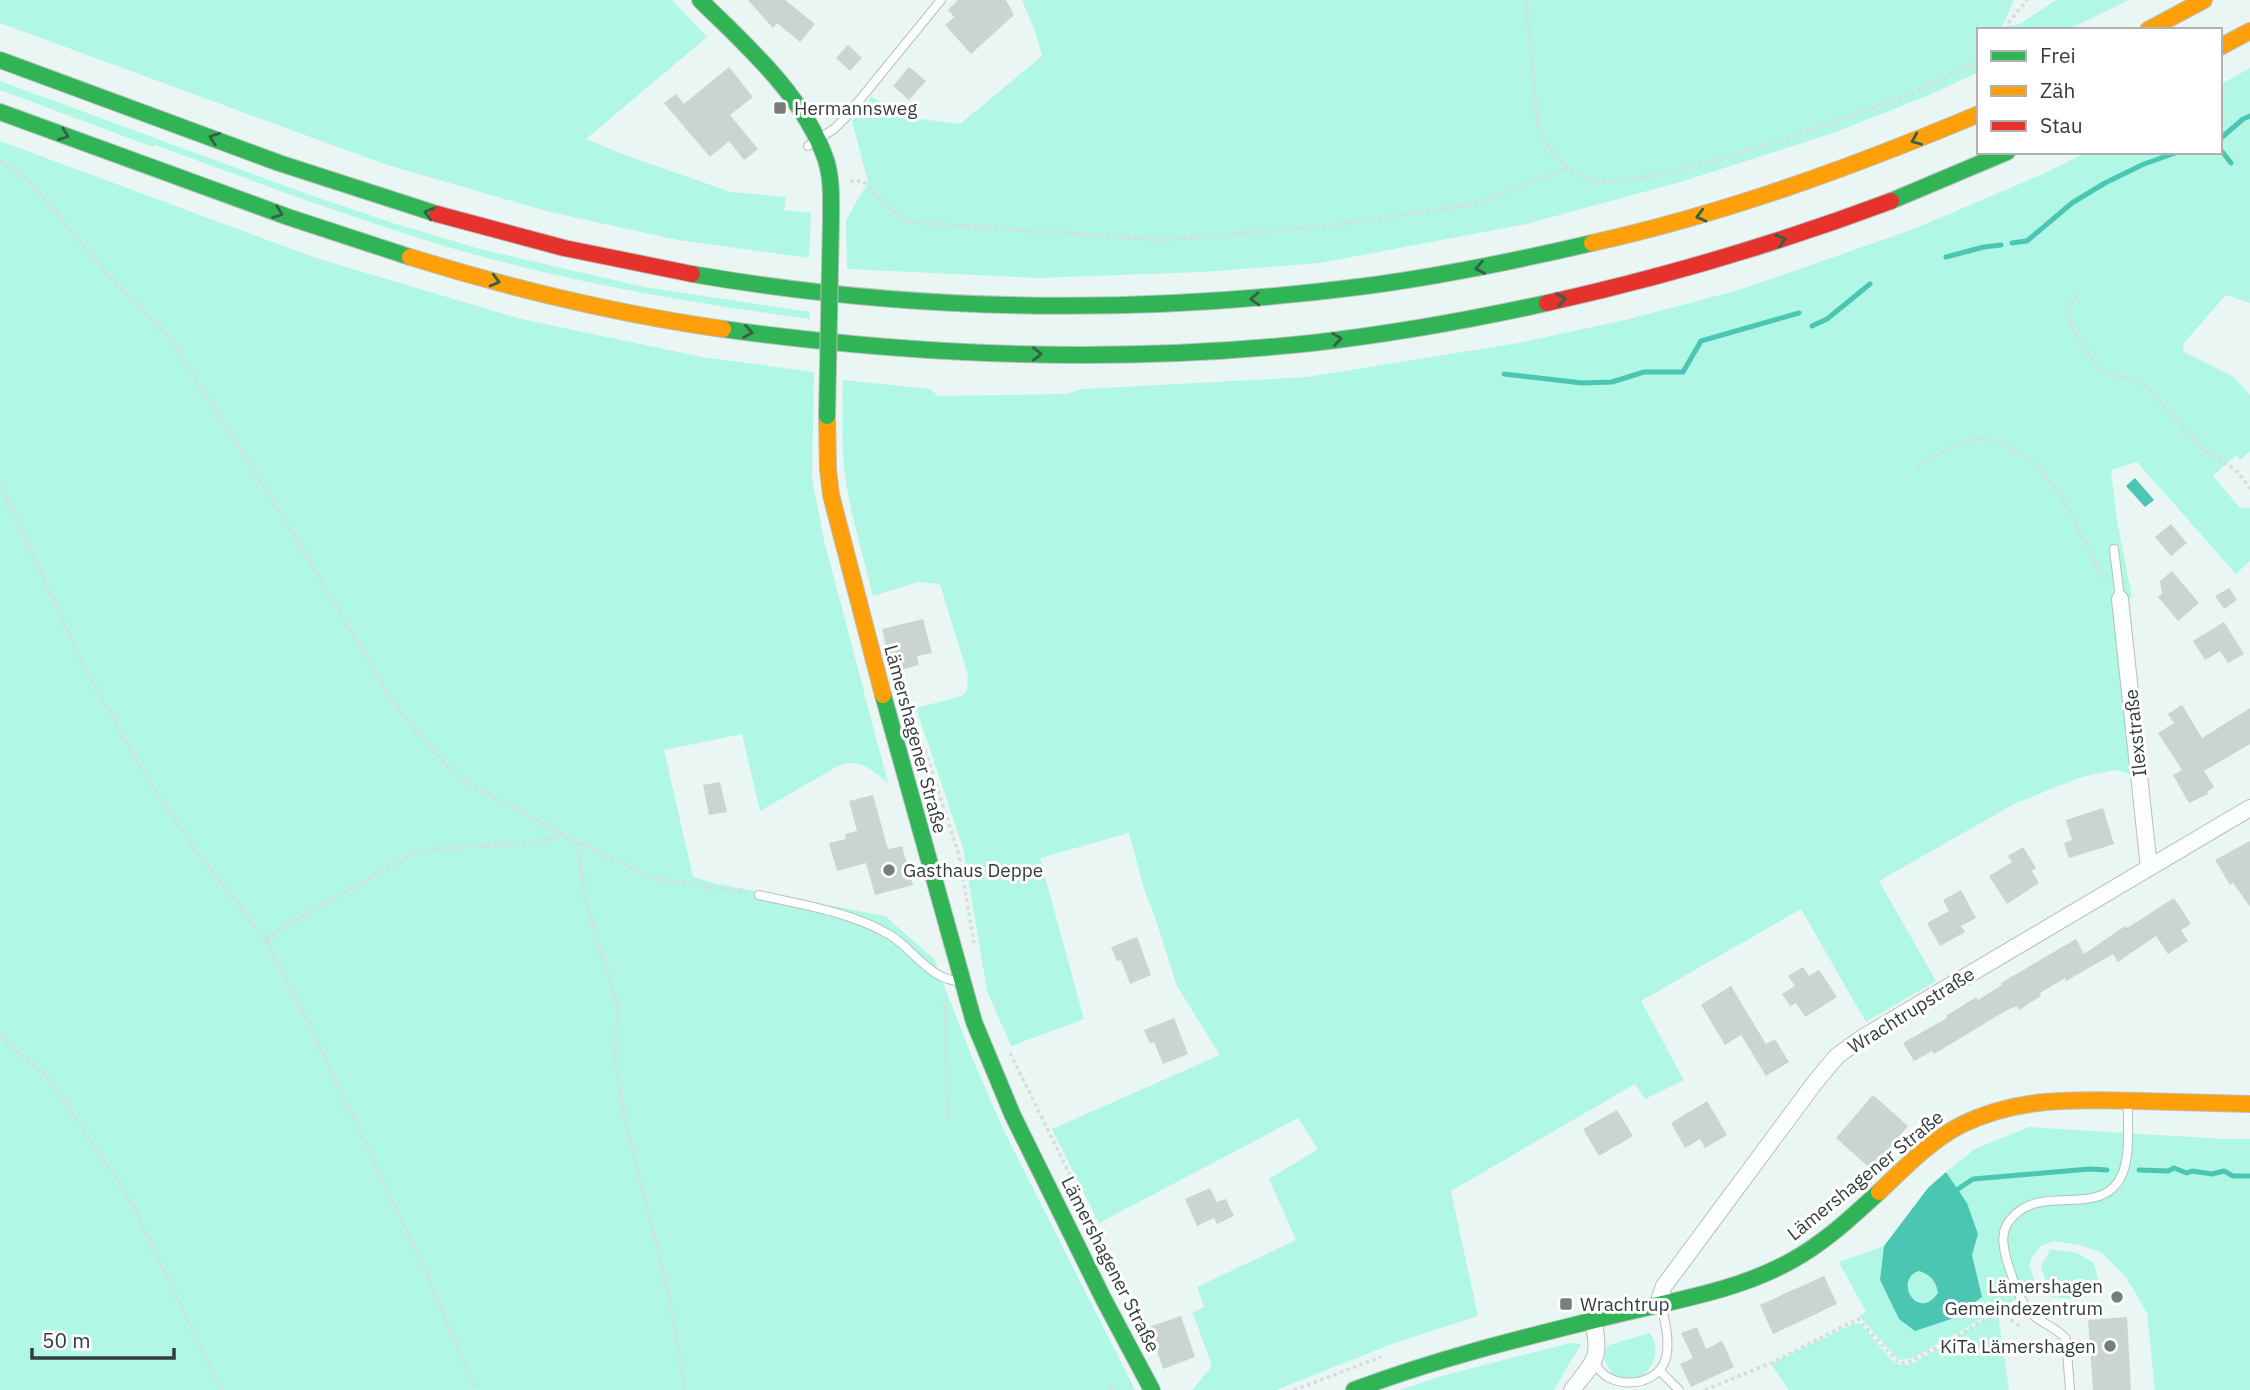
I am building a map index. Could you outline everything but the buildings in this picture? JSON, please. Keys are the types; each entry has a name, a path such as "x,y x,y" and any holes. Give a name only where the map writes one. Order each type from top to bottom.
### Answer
{"main road":[{"name":"Lämershagener Straße","path":"700,0 785,91 805,118 813,144 826,161 830,180 831,219 828,469 841,538 902,769 953,980 1013,1116 1152,1390"},
{"path":"2152,28 2204,0"},
{"path":"2222,46 2250,31"},
{"path":"0,60 323,178 416,209 565,249 741,282 866,298 1014,307 1170,305 1289,297 1408,281 1559,253 1706,215 1803,184 1977,115"},
{"path":"0,112 332,232 433,265 580,302 680,322 809,341 983,353 1154,354 1233,349 1312,343 1465,321 1653,278 1807,232 2003,154"},
{"name":"Lämershagener Straße","path":"1354,1390 1431,1363 1661,1304 1765,1274 1800,1257 1839,1228 1935,1142 1957,1126 1981,1115 2032,1102 2129,1100 2250,1104"}],"street":[{"name":"Ilexstraße","path":"2120,599 2149,868"},
{"name":"Wrachtrupstraße","path":"1661,1304 1660,1297 1664,1286 1837,1056 1960,979 2250,808"},
{"path":"1572,1390 1595,1360 1598,1343 1594,1321"}],"lane":[{"path":"813,144 845,118 941,0"},
{"path":"2114,549 2120,599"},
{"path":"760,895 820,909 872,926 903,944 953,980"},
{"path":"2070,1390 2066,1339 2061,1332 2043,1324 2031,1314 2017,1292 2004,1251 2003,1236 2007,1223 2031,1203 2093,1197 2116,1186 2123,1172 2126,1156 2129,1100"},
{"path":"1595,1360 1603,1380 1621,1390 1633,1390 1660,1371 1667,1349 1661,1304"},
{"path":"1660,1371 1679,1390"}],"path":[{"path":"1525,0 1538,127 1551,151 1567,168 1588,180 1608,182 1654,176 1782,141 1911,94 1977,62"},
{"path":"2008,28 2009,22 2027,0"},
{"path":"0,161 18,172 35,188 113,280 167,336 277,507 390,697 419,735 451,770 470,785 653,878 760,895"},
{"path":"830,180 863,181 887,207 907,222 1162,240 1327,226 1475,204 1567,168"},
{"path":"2077,295 2070,307 2068,319 2080,342 2099,368 2110,374 2135,380 2148,388 2203,449 2239,473 2250,489"},
{"path":"1917,467 1955,444 1980,438 2006,445 2035,463 2063,497 2104,580 2120,599"},
{"path":"0,483 85,669 145,775 201,857 266,940 309,1022 423,1266 475,1390"},
{"path":"909,722 926,752 959,855 976,955"},
{"path":"266,940 289,924 411,855 433,849 530,843 564,835"},
{"path":"578,842 584,896 618,1007 614,1056 623,1112 669,1295 685,1390"},
{"path":"948,1122 953,980"},
{"path":"0,1037 47,1076 129,1198 222,1390"},
{"path":"1009,1050 1111,1258 1123,1290"},
{"path":"1705,1390 1771,1363 1858,1319 1894,1359 1904,1363 1914,1360 2000,1311 2018,1325 2031,1314"}],"shaded area":[{"path":"0,0 672,0 707,37 586,139 731,192 786,197 784,210 811,213 809,258 678,240 550,212 387,165 0,23"},
{"path":"1022,0 2014,0 2002,27 2020,24 2056,0 2129,0 2071,28 1977,28 1977,73 1927,96 1833,133 1684,181 1526,224 1320,263 1202,272 1039,278 847,269 846,220 868,182 852,121 871,97 921,119 960,124 1042,56"},
{"path":"2250,68 2250,303 2226,295 2183,344 2184,352 2234,377 2250,395 2250,451 2240,460 2236,455 2213,476 2240,508 2250,508 2250,561 2236,574 2137,462 2111,470 2117,521 2132,597 2126,601 2134,775 2115,770 2081,777 2014,804 1879,881 1936,981 1866,1022 1801,909 1641,1001 1684,1080 1645,1099 1635,1084 1451,1191 1478,1316 1392,1344 1276,1390 1192,1390 1212,1366 1193,1313 1204,1307 1197,1287 1296,1240 1269,1179 1318,1149 1298,1118 1099,1223 1052,1129 1220,1055 1177,986 1144,889 1129,833 1040,858 1084,1019 1011,1046 987,991 963,848 916,708 962,696 967,690 968,676 940,584 918,582 873,596 845,475 842,438 843,380 930,389 938,396 1066,394 1083,389 1307,377 1518,343 1625,320 1739,290 1914,229 2083,154 2222,154 2222,84"},
{"path":"0,81 310,195 480,249 644,287 810,312 810,319 642,293 559,276 435,243 274,189 155,145 153,147 0,90"},
{"path":"0,141 316,258 521,319 702,357 814,372 812,479 824,540 888,783 860,764 847,763 760,811 742,734 664,750 693,877 885,916 934,959 1005,1133 1135,1390 0,1390"},
{"path":"2135,478 2154,500 2145,507 2126,486"},
{"path":"2029,1127 2250,1139 2250,1390 2155,1390 2147,1313 2126,1277 2102,1253 2080,1245 2054,1241 2041,1246 2029,1266 2037,1287 1913,1358 1899,1360 1859,1316 1866,1312 1839,1262 1884,1246 1880,1280 1899,1319 1982,1297 1972,1255 1978,1234 1967,1203 1946,1172 1975,1149"},
{"path":"1946,1172 1967,1203 1978,1234 1972,1255 1982,1297 1951,1319 1915,1331 1899,1319 1880,1280 1884,1246 1928,1188","holes":["1919,1271 1932,1279 1938,1293 1930,1301 1923,1303 1916,1301 1908,1289 1911,1275"]},
{"path":"2051,1249 2077,1253 2094,1263 2099,1284 2082,1300 2051,1297 2041,1266"},
{"path":"1919,1271 1932,1279 1938,1293 1930,1301 1923,1303 1916,1302 1908,1290 1911,1276"},
{"path":"1998,1315 2009,1390 1789,1390 1771,1364 1855,1323 1861,1324 1893,1362 1899,1365 1908,1364 1991,1316"},
{"path":"1649,1333 1655,1342 1655,1354 1648,1370 1628,1380 1613,1375 1604,1360 1609,1345"},
{"path":"1570,1343 1581,1344 1554,1390 1400,1390 1445,1375"}],"waterway":[{"path":"2222,137 2250,116"},
{"path":"2222,152 2231,163"},
{"path":"2012,243 2027,241 2072,203 2105,183 2172,154"},
{"path":"1946,257 2001,245"},
{"path":"1812,326 1827,319 1870,284"},
{"path":"1504,374 1582,383 1612,382 1644,372 1683,372 1701,341 1799,313"},
{"path":"2139,1170 2168,1171 2174,1168 2187,1173 2192,1171 2212,1174 2224,1171 2233,1176 2250,1176"},
{"path":"1955,1195 1958,1189 1973,1179 2089,1169 2107,1170"}],"traffic: fast":[{"path":"700,0 772,73 804,114 828,167 831,219"},
{"path":"0,60 279,163 437,214"},
{"path":"0,112 288,217 410,257"},
{"path":"1891,201 2002,154"},
{"path":"827,416 831,219"},
{"path":"692,274 857,296 1024,305 1108,305 1192,302 1358,287 1476,268 1592,243"},
{"path":"723,329 869,346 943,351 1091,355 1165,353 1312,343 1430,326 1547,303"},
{"path":"883,695 974,1022 1013,1116 1152,1390"},
{"path":"1354,1390 1486,1348 1750,1280 1791,1261 1815,1246 1879,1192"}],"traffic: slow":[{"path":"2152,28 2204,0"},
{"path":"2222,46 2250,31"},
{"path":"1592,243 1740,203 1884,152 1977,115"},
{"path":"410,257 565,299 723,329"},
{"path":"827,416 831,495 883,695"},
{"path":"1879,1192 1950,1131 2004,1109 2070,1100 2250,1104"}],"traffic: jam":[{"path":"1547,303 1721,258 1891,201"},
{"path":"437,214 564,248 692,274"}],"place":[{"name":"Hermannsweg","path":"780,108"},
{"name":"Gasthaus Deppe","path":"889,870"},
{"name":"Lämershagen Gemeindezentrum","path":"2117,1297"},
{"name":"Wrachtrup","path":"1566,1304"},
{"name":"KiTa Lämershagen","path":"2110,1346"}]}
